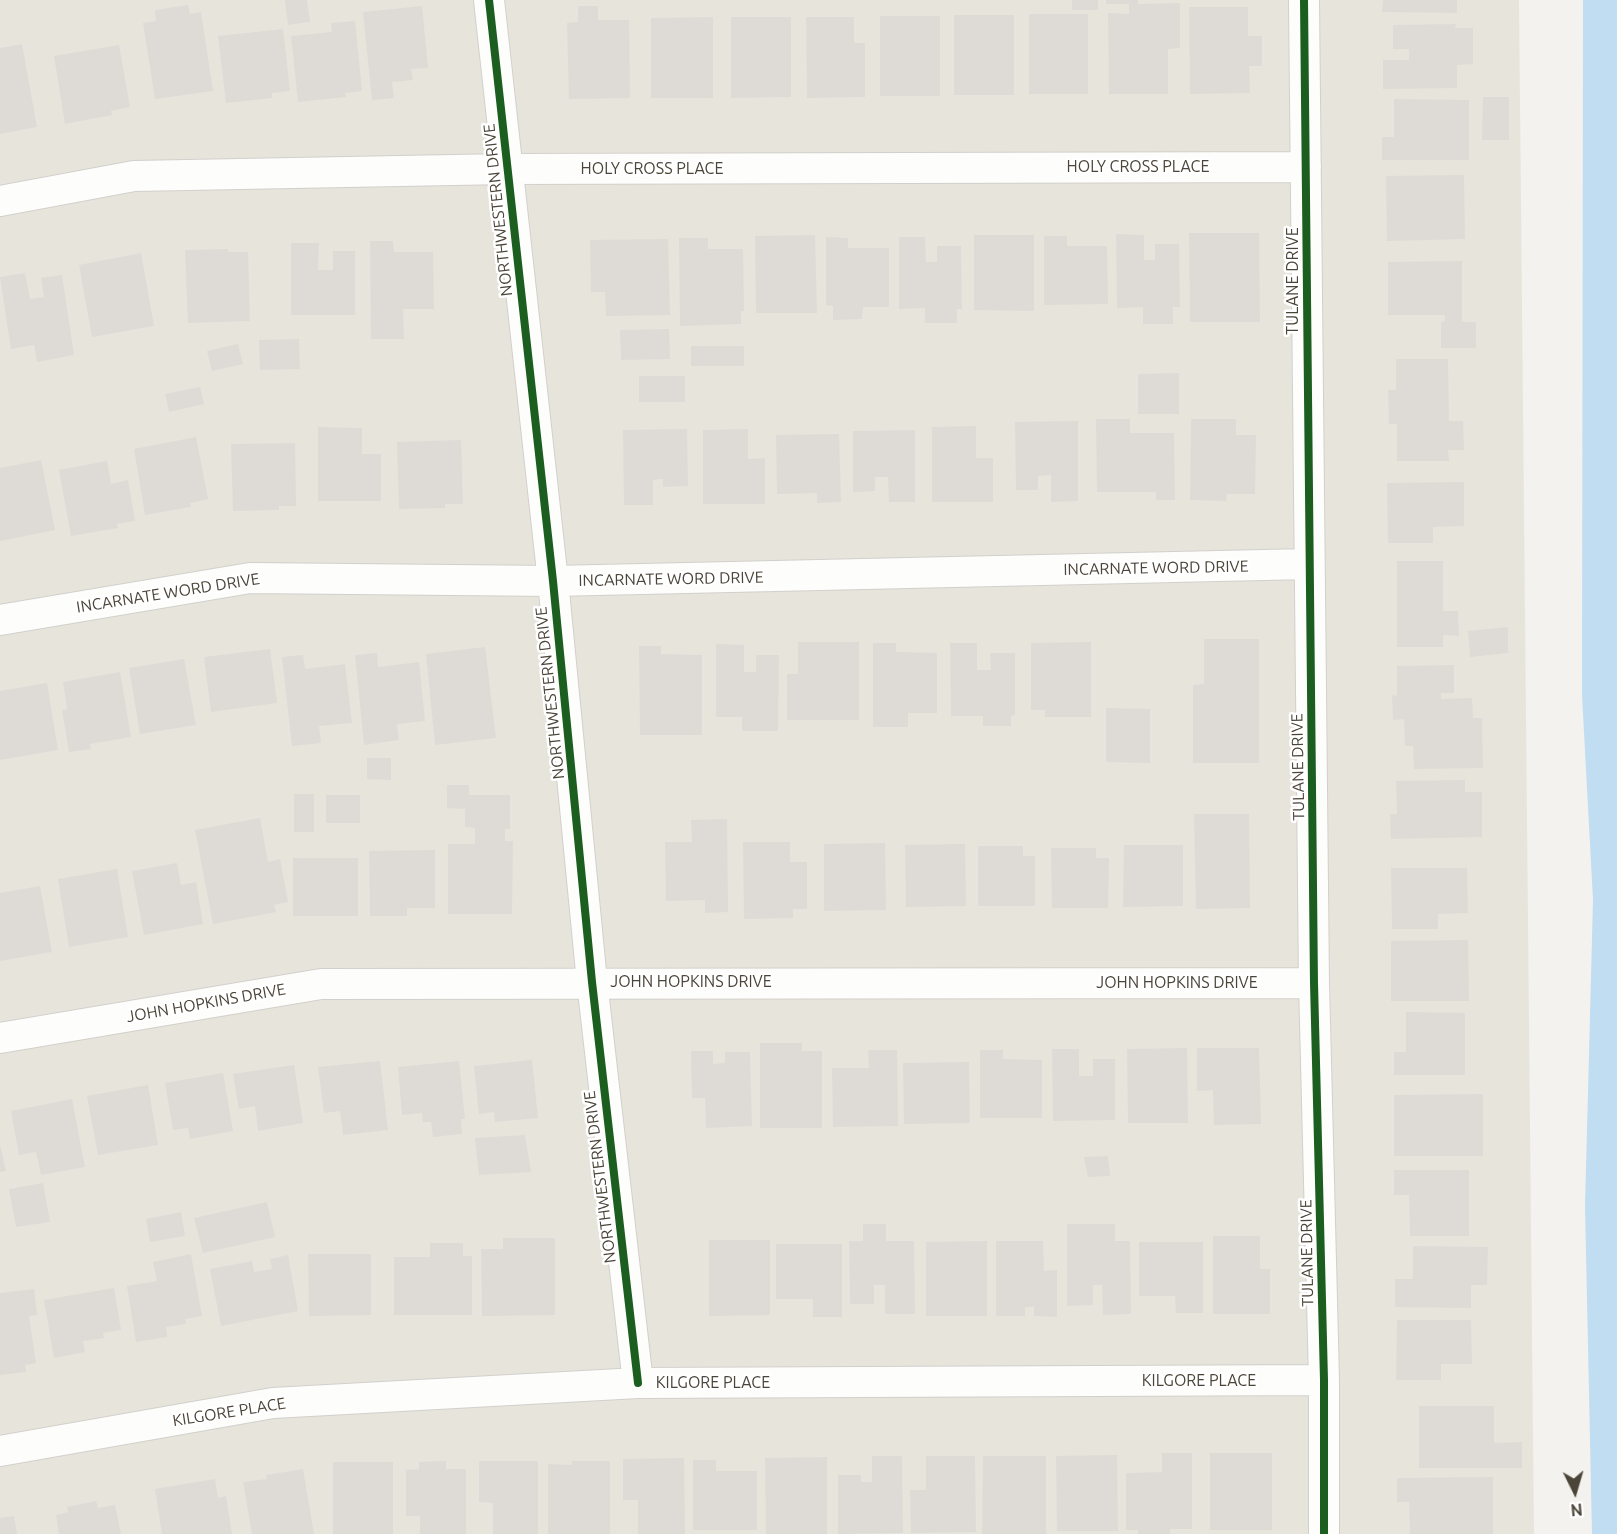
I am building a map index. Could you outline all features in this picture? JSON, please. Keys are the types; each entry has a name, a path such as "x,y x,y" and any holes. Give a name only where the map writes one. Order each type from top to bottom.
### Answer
{"street":[{"name":"NORTHWESTERN DRIVE","path":"489,0 553,581 592,982 638,1383"},
{"name":"TULANE DRIVE","path":"1304,0 1308,564 1314,983 1324,1380 1324,1534"},
{"name":"HOLY CROSS PLACE","path":"0,201 134,176 507,170 1306,167"},
{"name":"INCARNATE WORD DRIVE","path":"0,620 250,578 553,581 1308,564"},
{"name":"JOHN HOPKINS DRIVE","path":"0,1038 321,984 1314,983"},
{"name":"KILGORE PLACE","path":"0,1451 273,1403 638,1383 1324,1380"}],"shaded area":[{"path":"0,0 1519,0 1534,1534 0,1534"}],"water":[{"path":"1583,0 1617,0 1617,1534 1592,1534 1585,1206 1593,900 1582,695"}],"building":[{"path":"285,0 307,0 310,22 288,25"},
{"path":"1072,0 1098,0 1098,10 1072,10"},
{"path":"1106,0 1138,0 1138,4 1180,3 1180,48 1168,49 1168,94 1109,94 1108,13 1129,14 1129,4 1106,4"},
{"path":"1383,0 1457,0 1457,13 1382,12"},
{"path":"188,5 190,14 201,12 213,91 155,99 143,23 156,21 155,10"},
{"path":"422,6 428,68 411,69 413,80 392,82 394,98 372,100 363,12"},
{"path":"578,6 598,6 598,20 629,20 630,98 569,99 567,23 578,22"},
{"path":"1189,7 1248,7 1248,36 1262,36 1262,66 1249,66 1250,93 1190,94"},
{"path":"1029,14 1088,14 1088,94 1029,94"},
{"path":"954,15 1014,15 1014,95 954,95"},
{"path":"880,16 940,16 940,96 880,96"},
{"path":"713,17 713,98 651,98 651,18"},
{"path":"731,17 791,17 791,97 731,98"},
{"path":"806,17 854,17 854,43 865,43 865,97 807,98"},
{"path":"355,21 362,91 345,93 346,97 298,102 291,36 332,32 331,23"},
{"path":"1456,24 1455,28 1473,28 1473,64 1457,65 1457,88 1383,89 1383,60 1409,60 1409,49 1393,49 1393,25"},
{"path":"283,29 290,91 272,93 272,98 226,103 218,36"},
{"path":"22,44 37,127 0,134 0,48"},
{"path":"119,45 130,107 111,111 112,115 65,124 54,56"},
{"path":"1483,97 1509,97 1509,140 1482,140"},
{"path":"1394,99 1469,100 1469,160 1382,160 1382,137 1394,137"},
{"path":"1464,175 1465,239 1387,241 1386,176"},
{"path":"1189,233 1259,233 1260,322 1190,322"},
{"path":"1116,234 1144,235 1144,260 1155,260 1155,244 1179,244 1180,307 1173,307 1173,324 1143,324 1143,307 1117,308"},
{"path":"815,235 817,313 756,313 755,236"},
{"path":"974,235 1034,235 1034,311 974,310"},
{"path":"1044,236 1067,236 1067,246 1107,246 1108,304 1044,305"},
{"path":"826,237 848,238 848,248 889,248 889,307 863,307 862,319 833,320 833,306 826,305"},
{"path":"899,237 925,237 926,262 937,262 937,246 961,246 962,309 957,309 957,323 925,323 925,308 899,309"},
{"path":"679,238 708,238 708,249 743,249 744,311 741,311 741,324 680,326"},
{"path":"668,239 670,315 606,316 605,292 591,292 590,240"},
{"path":"370,241 393,241 394,252 433,252 434,309 403,309 404,339 371,339"},
{"path":"291,243 319,243 318,270 333,270 333,251 355,251 355,315 291,315"},
{"path":"228,249 228,252 248,252 250,321 188,323 185,250"},
{"path":"141,253 154,326 92,337 79,265"},
{"path":"1462,261 1462,322 1476,322 1476,348 1441,348 1441,322 1445,321 1445,315 1388,315 1388,262"},
{"path":"25,273 30,299 44,297 41,278 62,275 74,355 37,362 34,345 11,349 0,277"},
{"path":"669,329 670,359 621,360 620,330"},
{"path":"299,339 300,369 260,370 259,340"},
{"path":"238,344 243,364 212,371 207,351"},
{"path":"691,346 744,346 744,366 691,366"},
{"path":"1396,359 1448,359 1449,421 1463,421 1464,450 1448,450 1449,461 1397,461 1397,424 1389,424 1388,390 1396,390"},
{"path":"1179,373 1179,414 1138,414 1138,374"},
{"path":"639,376 685,376 685,402 639,402"},
{"path":"200,387 204,404 169,412 165,394"},
{"path":"1096,419 1130,419 1130,433 1174,433 1175,500 1156,500 1156,492 1097,492"},
{"path":"1191,419 1236,419 1236,435 1256,435 1255,494 1227,494 1226,501 1190,500"},
{"path":"1078,421 1078,501 1051,502 1051,475 1038,476 1038,490 1016,490 1015,422"},
{"path":"976,426 976,458 993,458 993,502 932,502 932,427"},
{"path":"318,427 362,428 362,454 381,454 381,501 318,501"},
{"path":"687,429 688,486 663,487 663,479 653,480 653,505 624,505 623,430"},
{"path":"748,429 748,459 765,458 765,504 703,504 703,430"},
{"path":"915,430 915,502 889,502 888,477 875,477 875,491 853,492 853,431"},
{"path":"839,434 841,502 817,503 817,493 777,494 776,435"},
{"path":"196,437 208,499 190,503 191,507 145,515 134,449"},
{"path":"461,440 463,504 445,504 445,508 399,509 397,442"},
{"path":"295,443 296,506 279,506 279,510 233,511 231,444"},
{"path":"41,460 55,530 0,541 0,468"},
{"path":"107,461 111,484 128,480 135,521 117,524 118,528 71,536 59,470"},
{"path":"1464,482 1464,526 1433,527 1433,543 1388,543 1387,483"},
{"path":"1397,561 1443,561 1443,611 1458,611 1459,636 1443,635 1443,647 1397,647"},
{"path":"1508,627 1508,653 1470,657 1468,631"},
{"path":"1204,639 1259,639 1259,763 1193,763 1193,685 1204,684"},
{"path":"798,642 859,642 859,720 787,720 787,674 798,674"},
{"path":"1091,642 1091,717 1045,717 1045,710 1031,710 1031,643"},
{"path":"873,643 896,643 896,652 937,653 937,713 908,713 908,727 873,727"},
{"path":"950,643 977,643 977,670 991,670 990,653 1015,653 1015,715 1011,716 1011,726 983,726 983,716 951,716"},
{"path":"716,644 744,645 744,672 756,672 756,655 779,655 778,731 742,731 742,717 716,717"},
{"path":"639,646 661,646 661,654 702,655 702,735 640,735"},
{"path":"485,647 496,738 435,745 426,654"},
{"path":"270,649 277,703 211,712 204,657"},
{"path":"377,653 378,667 419,662 425,721 397,724 399,740 364,745 355,655"},
{"path":"303,655 305,669 345,664 352,723 319,726 321,743 292,746 282,657"},
{"path":"184,659 196,725 140,734 129,668"},
{"path":"1454,665 1454,693 1441,693 1441,699 1472,698 1473,718 1482,718 1483,768 1414,769 1413,746 1405,746 1404,719 1393,720 1392,695 1397,696 1397,666"},
{"path":"120,672 131,737 90,744 91,749 69,752 62,710 67,709 63,682"},
{"path":"47,683 58,750 0,760 0,691"},
{"path":"1106,708 1150,709 1150,763 1106,762"},
{"path":"367,758 391,758 391,780 367,779"},
{"path":"1465,780 1465,792 1482,792 1482,837 1391,839 1390,814 1397,814 1396,781"},
{"path":"447,785 469,785 469,795 510,795 510,829 505,829 505,841 513,841 512,914 448,914 448,844 475,844 475,828 465,827 465,809 447,808"},
{"path":"294,794 314,794 314,832 294,832"},
{"path":"326,795 360,795 360,823 326,823"},
{"path":"1194,814 1249,814 1250,908 1196,909"},
{"path":"260,818 268,862 280,859 288,902 274,905 276,912 213,924 195,830"},
{"path":"727,819 728,912 705,913 705,900 666,901 665,842 692,842 691,820"},
{"path":"743,842 790,842 790,862 807,862 807,909 793,909 793,918 744,919"},
{"path":"885,843 886,910 824,911 824,844"},
{"path":"965,844 966,906 906,907 905,845"},
{"path":"1124,845 1183,845 1183,906 1123,907"},
{"path":"978,846 1023,846 1023,856 1035,856 1035,906 978,906"},
{"path":"1051,848 1096,848 1096,858 1109,858 1108,908 1052,908"},
{"path":"435,850 435,908 407,908 407,916 370,916 369,851"},
{"path":"293,858 358,858 358,916 293,916"},
{"path":"177,863 181,885 196,882 203,924 144,935 132,871"},
{"path":"1391,868 1467,868 1468,913 1438,914 1438,929 1392,929"},
{"path":"117,869 128,937 69,947 58,879"},
{"path":"40,886 52,952 0,961 0,893"},
{"path":"1468,940 1469,1001 1391,1001 1391,941"},
{"path":"1406,1012 1465,1013 1465,1075 1394,1075 1394,1052 1406,1052"},
{"path":"760,1043 802,1043 802,1051 822,1051 822,1128 760,1128"},
{"path":"1187,1048 1188,1123 1128,1123 1127,1049"},
{"path":"1197,1048 1259,1048 1261,1124 1214,1125 1213,1090 1197,1091"},
{"path":"1052,1049 1079,1049 1079,1076 1093,1076 1093,1059 1115,1059 1115,1120 1053,1121"},
{"path":"868,1050 897,1050 898,1126 833,1127 832,1068 869,1068"},
{"path":"980,1050 1003,1050 1003,1059 1042,1060 1042,1118 980,1118"},
{"path":"691,1051 713,1051 713,1064 725,1063 725,1052 750,1052 752,1126 706,1128 705,1098 692,1098"},
{"path":"532,1060 538,1118 495,1122 494,1112 479,1114 474,1066"},
{"path":"380,1061 388,1130 343,1135 340,1111 324,1113 318,1067"},
{"path":"459,1061 465,1119 461,1119 462,1134 433,1137 431,1122 423,1122 422,1113 402,1115 398,1067"},
{"path":"969,1062 970,1123 904,1124 903,1063"},
{"path":"294,1065 303,1123 258,1131 255,1106 239,1109 233,1074"},
{"path":"223,1073 233,1131 190,1139 188,1128 173,1130 165,1083"},
{"path":"148,1085 158,1145 98,1155 87,1096"},
{"path":"1483,1094 1483,1156 1394,1156 1394,1095"},
{"path":"72,1099 85,1167 41,1175 36,1152 19,1155 11,1111"},
{"path":"525,1135 531,1172 479,1175 475,1138"},
{"path":"0,1145 6,1171 0,1172"},
{"path":"1108,1156 1110,1176 1088,1177 1084,1157"},
{"path":"1394,1170 1469,1170 1469,1236 1410,1236 1409,1195 1394,1195"},
{"path":"43,1183 50,1222 16,1227 9,1189"},
{"path":"267,1202 275,1237 203,1253 194,1218"},
{"path":"181,1212 185,1236 150,1242 146,1219"},
{"path":"863,1224 886,1224 886,1241 914,1241 915,1314 885,1314 885,1285 874,1285 874,1304 850,1304 849,1241 863,1241"},
{"path":"1067,1224 1115,1224 1115,1241 1130,1241 1131,1314 1103,1315 1102,1285 1093,1285 1093,1305 1067,1306"},
{"path":"1213,1236 1260,1236 1260,1269 1270,1269 1270,1314 1213,1314"},
{"path":"503,1238 555,1238 555,1315 482,1316 481,1249 503,1249"},
{"path":"709,1240 770,1240 770,1315 709,1316"},
{"path":"987,1241 987,1316 926,1316 926,1242"},
{"path":"996,1241 1043,1241 1044,1271 1057,1270 1057,1317 1034,1316 1034,1307 1025,1307 1025,1316 996,1316"},
{"path":"1139,1242 1203,1242 1203,1313 1176,1313 1175,1296 1139,1296"},
{"path":"430,1243 463,1243 463,1256 472,1256 472,1315 394,1315 394,1257 430,1257"},
{"path":"776,1244 842,1244 842,1317 813,1317 813,1299 776,1299"},
{"path":"1413,1246 1488,1247 1487,1285 1471,1285 1471,1308 1395,1307 1395,1279 1413,1279"},
{"path":"191,1254 202,1316 185,1319 186,1324 166,1327 167,1337 136,1342 127,1286 157,1281 153,1262"},
{"path":"308,1254 371,1254 371,1315 309,1316"},
{"path":"288,1255 298,1311 221,1326 210,1269 252,1261 254,1272 272,1269 270,1259"},
{"path":"114,1288 121,1330 103,1333 104,1338 83,1341 85,1352 54,1358 44,1300"},
{"path":"34,1289 37,1315 29,1316 36,1363 25,1365 26,1372 0,1375 0,1293"},
{"path":"1397,1320 1471,1320 1472,1364 1441,1364 1441,1380 1396,1380"},
{"path":"1419,1406 1494,1406 1494,1443 1522,1442 1522,1468 1419,1468"},
{"path":"1162,1453 1192,1453 1192,1529 1170,1529 1170,1534 1138,1534 1138,1530 1126,1530 1126,1473 1162,1472"},
{"path":"1210,1453 1272,1453 1272,1530 1210,1530"},
{"path":"1117,1455 1118,1531 1057,1531 1056,1456"},
{"path":"872,1456 902,1456 903,1533 838,1534 838,1475 861,1475 861,1482 872,1482"},
{"path":"926,1456 975,1456 976,1532 911,1533 910,1490 926,1490"},
{"path":"983,1456 1046,1456 1046,1534 982,1534"},
{"path":"827,1457 827,1534 766,1534 765,1458"},
{"path":"684,1458 685,1534 638,1534 638,1500 623,1500 623,1459"},
{"path":"693,1460 716,1460 716,1471 757,1471 757,1530 693,1530"},
{"path":"446,1461 446,1469 466,1469 466,1534 420,1534 420,1516 406,1516 406,1470 419,1469 419,1462"},
{"path":"479,1461 538,1461 538,1534 493,1534 493,1503 479,1502"},
{"path":"572,1461 610,1461 610,1534 548,1534 548,1464 572,1465"},
{"path":"333,1462 393,1462 393,1534 333,1534"},
{"path":"303,1469 314,1534 252,1534 243,1482 267,1479 266,1475"},
{"path":"1493,1477 1493,1534 1410,1534 1409,1502 1397,1502 1397,1478"},
{"path":"215,1479 218,1498 226,1496 232,1534 162,1534 155,1489"},
{"path":"96,1501 98,1508 115,1505 121,1534 59,1534 56,1515 68,1512 67,1507"},
{"path":"14,1516 17,1534 0,1534 0,1518"}],"cycle path":[{"path":"489,0 553,581 592,982 638,1383"},
{"path":"1304,0 1314,983 1324,1380 1324,1534"}]}
